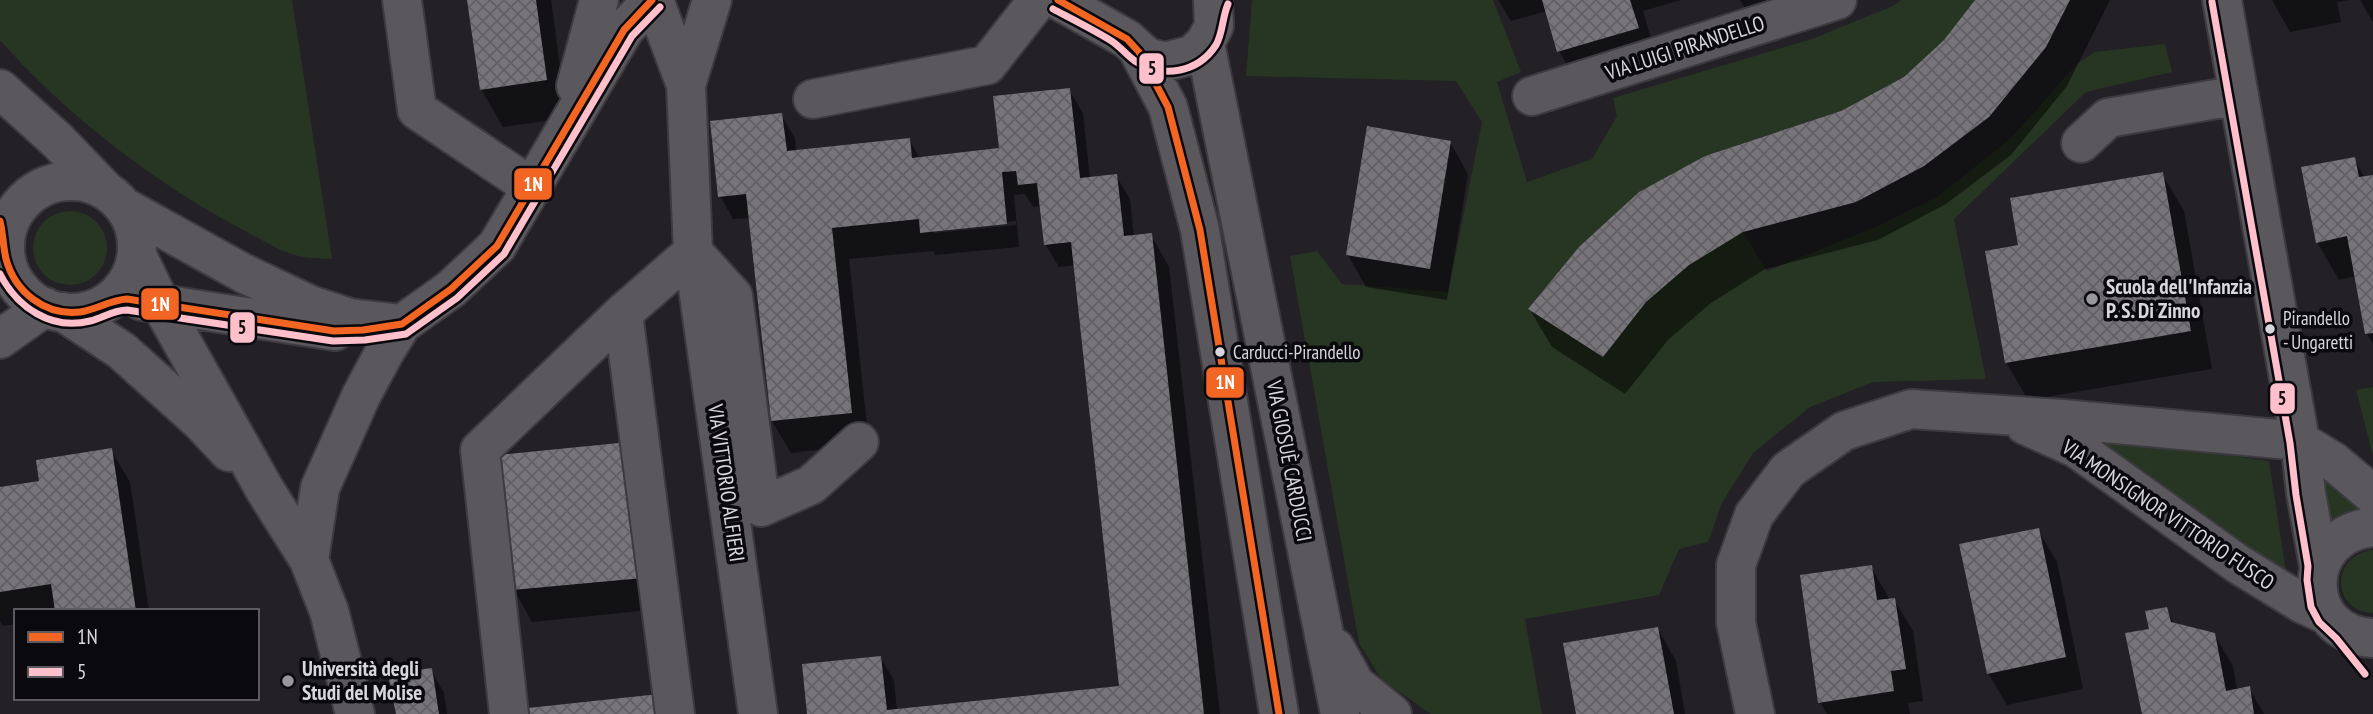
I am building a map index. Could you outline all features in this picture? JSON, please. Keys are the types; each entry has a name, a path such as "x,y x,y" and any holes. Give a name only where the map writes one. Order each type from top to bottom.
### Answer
{"street":[{"path":"402,0 417,110 533,188"},
{"path":"565,130 599,0"},
{"path":"309,560 320,488 362,396 402,324 451,289 497,246 624,30 653,0"},
{"name":"VIA VITTORIO ALFIERI","path":"653,0 686,85 693,252 758,714"},
{"name":"VIA VITTORIO ALFIERI","path":"686,85 712,0"},
{"path":"814,99 987,65 1038,0"},
{"path":"1058,0 1156,60 1174,61 1192,55 1213,12"},
{"path":"1123,0 1121,22 1168,107 1200,230 1279,714"},
{"name":"VIA LUIGI PIRANDELLO","path":"1532,96 1838,0"},
{"path":"2222,0 2300,441 2319,566 2318,592 2348,628 2373,667"},
{"name":"VIA GIOSUÈ CARDUCCI","path":"1213,12 1340,714"},
{"path":"0,89 58,141 115,198 136,230 137,255 129,280 112,299 89,311 54,310 0,339"},
{"path":"2081,143 2108,118 2239,95"},
{"path":"265,490 200,421 122,351 31,299 19,287 10,273 3,244 9,224 21,204 42,187 67,180 93,184 243,273 310,305 350,318 402,324"},
{"path":"509,714 480,450 623,313 693,252"},
{"name":"VIA VITTORIO ALFIERI","path":"693,252 733,296 761,507 811,485 859,442"},
{"path":"137,255 160,303 265,490 309,560 329,611 355,714"},
{"path":"112,299 160,303 334,331 402,324"},
{"path":"623,313 675,714"},
{"name":"VIA MONSIGNOR VITTORIO FUSCO","path":"1755,714 1737,623 1736,565 1754,516 1788,470 1844,431 1911,409 2062,419 2300,441"},
{"name":"VIA MONSIGNOR VITTORIO FUSCO","path":"2007,417 2076,448 2238,564 2348,628"},
{"path":"2300,441 2334,462 2373,495"},
{"path":"2319,566 2325,553 2344,534 2373,527"},
{"path":"1322,624 1355,684 1392,714"}],"green space":[{"path":"0,0 292,0 332,259 299,256 270,245 214,214 115,147 53,95 0,40"},
{"path":"1252,0 1493,0 1521,72 1497,82 1527,182 1592,159 1617,116 1613,98 1812,39 1893,6 1901,0 1975,0 1944,40 1904,77 1841,111 1705,156 1639,192 1579,247 1528,309 1603,357 1646,302 1689,265 1743,232 1767,271 1878,226 1937,197 2010,139 2078,63 2095,52 2165,44 2172,72 2086,92 1954,219 1986,379 1873,382 1810,407 1753,453 1722,503 1708,542 1679,549 1659,595 1525,619 1542,714 1431,714 1382,680 1359,643 1290,256 1317,251 1342,284 1448,292 1482,122 1456,81 1246,76"},
{"path":"70,211 91,217 101,227 107,248 101,269 91,279 70,285 49,279 39,269 33,248 39,227 49,217"},
{"path":"2373,387 2373,456 2356,390"},
{"path":"2104,438 2269,461 2286,572 2272,570 2147,473 2100,444"},
{"path":"2317,469 2372,515 2328,532"},
{"path":"2373,550 2373,613 2359,610 2349,603 2341,582 2349,561 2359,554"}],"building":[{"path":"467,0 536,0 547,80 480,90"},
{"path":"1542,0 1630,0 1639,28 1557,52"},
{"path":"1975,0 2070,0 2046,47 1989,117 1924,166 1856,202 1743,232 1689,265 1646,302 1603,357 1528,309 1579,247 1639,192 1705,156 1841,111 1904,77 1944,40"},
{"path":"1070,88 1080,178 1117,174 1124,236 1152,233 1204,714 807,714 802,664 881,656 887,710 1119,686 1071,242 1044,245 1037,183 1018,185 1016,171 1002,172 1007,224 920,233 919,219 832,228 852,413 771,421 746,194 718,197 710,121 782,113 787,151 910,138 912,158 999,148 993,96"},
{"path":"1367,126 1451,141 1430,269 1346,255"},
{"path":"2355,157 2359,177 2373,175 2373,333 2365,334 2347,236 2316,243 2301,167"},
{"path":"2163,172 2191,331 2005,363 1985,251 2018,245 2010,198"},
{"path":"629,442 643,578 512,590 498,455"},
{"path":"112,448 136,609 55,609 51,584 0,592 0,487 39,481 36,460"},
{"path":"2039,528 2066,657 1987,674 1959,544"},
{"path":"1872,565 1877,600 1895,598 1906,669 1891,671 1894,691 1818,703 1800,575"},
{"path":"2167,607 2171,622 2215,633 2226,691 2250,686 2254,714 2142,714 2125,633 2149,629 2145,611"},
{"path":"1658,627 1674,714 1576,714 1563,643"},
{"path":"432,668 439,714 396,714 388,674"},
{"path":"659,694 661,714 528,714 528,708"}],"transit line":[{"name":"1N","path":"0,221 6,259 16,282 33,299 55,310 80,312 127,299 334,331 402,324 451,289 497,246 624,30 652,0"},
{"name":"1N","path":"1058,0 1127,39 1139,52 1168,107 1200,230 1279,714"},
{"name":"5","path":"2212,2 2290,443 2308,566 2311,607 2319,622 2336,638 2365,674"},
{"name":"5","path":"1053,9 1110,40 1145,67 1168,71 1190,67 1208,54 1216,45 1228,4"},
{"name":"5","path":"0,274 7,286 26,306 37,314 62,323 90,321 127,310 333,341 406,334 457,298 504,254 632,36 660,7"}],"place":[{"name":"Scuola dell'Infanzia P. S. Di Zinno","path":"2092,299"},
{"name":"Pirandello - Ungaretti","path":"2270,329"},
{"name":"Carducci-Pirandello","path":"1220,352"},
{"name":"Università degli Studi del Molise","path":"288,681"}]}
